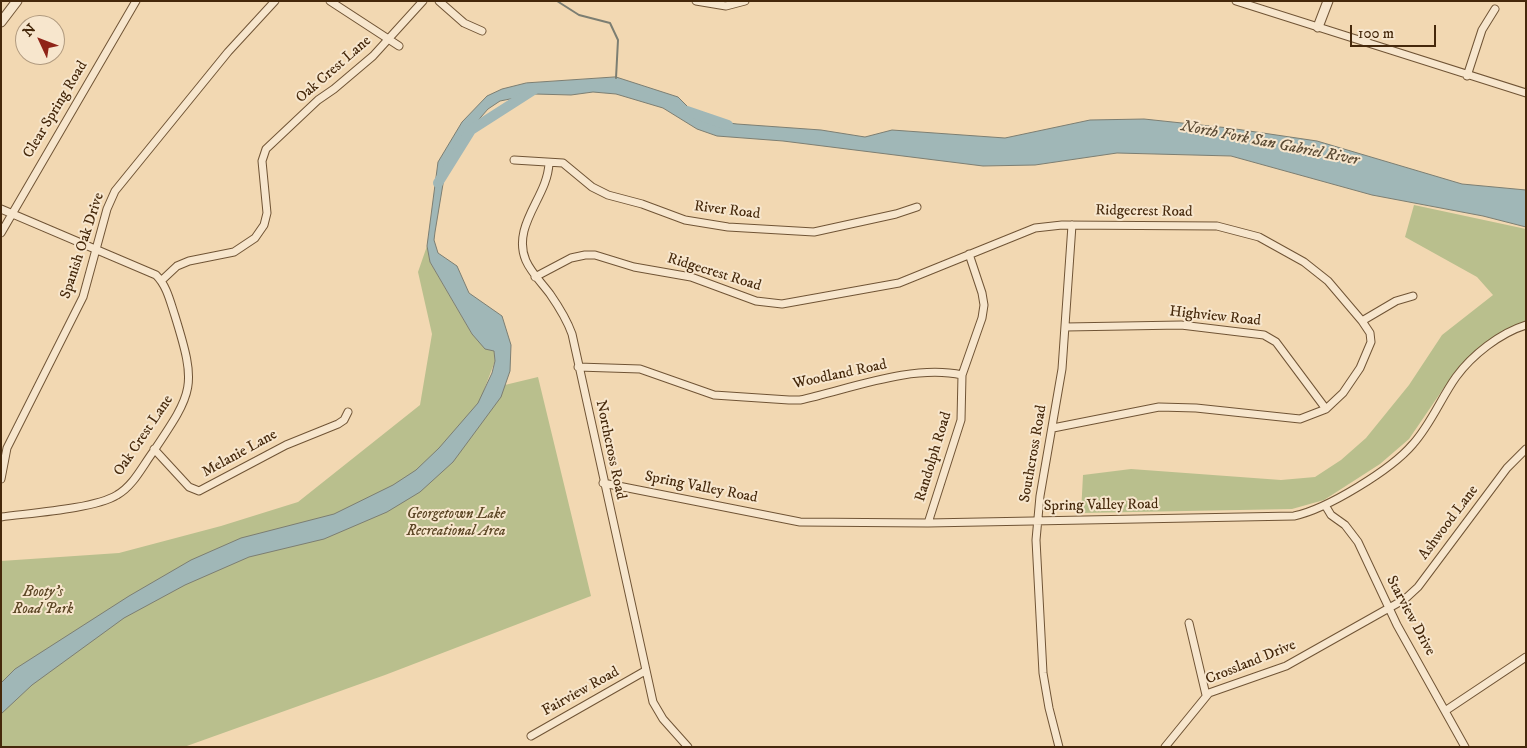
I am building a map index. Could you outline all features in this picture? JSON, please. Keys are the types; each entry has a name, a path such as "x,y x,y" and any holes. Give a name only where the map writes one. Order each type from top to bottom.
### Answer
{"street":[{"path":"1,22 17,1"},
{"name":"Clear Spring Road","path":"1,233 136,1"},
{"name":"Spanish Oak Drive","path":"1,479 7,448 75,316 108,204 120,183 228,52 275,1"},
{"name":"Oak Crest Lane","path":"330,1 390,38 399,46"},
{"path":"390,38 423,1"},
{"path":"439,1 464,24 482,31"},
{"path":"696,1 717,5 740,2"},
{"path":"1236,1 1526,93"},
{"path":"1318,27 1328,1"},
{"path":"1468,76 1482,30 1495,9"},
{"name":"Oak Crest Lane","path":"1,517 96,503 110,499 129,486 179,412 189,383 188,357 162,281 177,266 189,260 234,252 255,238 264,225 267,214 262,160 266,149 311,106 334,89 390,38"},
{"name":"River Road","path":"514,160 564,164 592,187 608,195 642,204 685,220 728,227 814,232 896,214 917,207"},
{"name":"Northcross Road","path":"549,163 544,184 524,231 522,250 524,260 559,307 568,323 645,672 657,711 688,747"},
{"path":"1,209 150,272 162,281"},
{"name":"Ridgecrest Road","path":"535,277 571,258 585,254 595,255 634,267 691,278 756,301 782,304 899,283 1035,228 1072,225 1217,226 1259,237 1304,262 1320,274 1362,321 1370,333 1368,350 1349,385 1326,408 1316,414 1300,419 1196,408 1159,407 1053,428"},
{"name":"Southcross Road","path":"1059,747 1049,708 1040,648 1037,521 1053,428 1066,327 1072,225"},
{"name":"Randolph Road","path":"928,523 961,420 962,374 982,318 984,305 969,254"},
{"path":"1362,321 1396,301 1413,296"},
{"name":"Highview Road","path":"1066,327 1181,325 1264,334 1276,342 1326,408"},
{"name":"Spring Valley Road","path":"604,483 800,522 928,523 1284,517 1303,514 1325,505 1403,454 1420,436 1456,377 1468,362 1508,333 1526,325"},
{"name":"Woodland Road","path":"578,367 640,369 714,395 729,398 789,400 800,400 898,377 948,372 962,374"},
{"name":"Melanie Lane","path":"154,449 189,487 199,491 286,445 338,424 348,412"},
{"name":"Ashwood Lane","path":"1389,608 1406,599 1418,587 1507,468 1526,449"},
{"name":"Starview Drive","path":"1325,505 1331,515 1345,525 1355,536 1389,608 1465,747"},
{"name":"Crossland Drive","path":"1166,747 1180,732 1206,695 1286,666 1389,608"},
{"path":"1189,623 1206,695"},
{"path":"1446,711 1526,657"},
{"name":"Fairview Road","path":"531,736 645,672"}],"green space":[{"path":"1414,205 1526,229 1526,321 1478,348 1454,373 1409,439 1380,464 1324,500 1292,509 1081,513 1083,475 1131,469 1281,480 1315,477 1341,460 1366,438 1409,385 1442,335 1493,295 1477,277 1405,237"},
{"name":"Georgetown Lake Recreational Area","path":"427,246 430,262 472,334 494,351 495,361 484,390 538,377 591,596 385,675 184,747 1,747 1,561 119,553 221,526 298,502 420,405 432,334 418,272"}],"water":[{"path":"616,77 678,97 689,108 706,120 821,130 865,137 892,130 1005,138 1090,120 1144,119 1229,128 1317,141 1462,184 1526,190 1526,227 1483,216 1372,195 1231,156 1117,153 1035,165 983,166 783,141 717,136 697,129 663,108 616,94 593,92 571,95 535,94 500,101 488,109 460,141 446,166 435,232 434,240 438,253 457,266 469,293 502,316 511,345 510,371 501,397 453,462 420,492 387,512 324,539 249,557 185,585 124,618 32,685 1,714 1,683 15,669 129,596 191,560 241,538 334,514 393,485 416,470 439,448 478,403 492,373 495,361 494,351 485,349 472,334 430,262 427,246 438,162 462,122 487,96 502,89 526,83"}],"waterway":[{"path":"557,1 579,15 610,23 618,40 616,78"},
{"name":"North Fork San Gabriel River","path":"438,183 471,130 535,89"},
{"name":"North Fork San Gabriel River","path":"687,111 728,125"}],"park label":[{"name":"Booty's Road Park","path":"43,602"}]}
